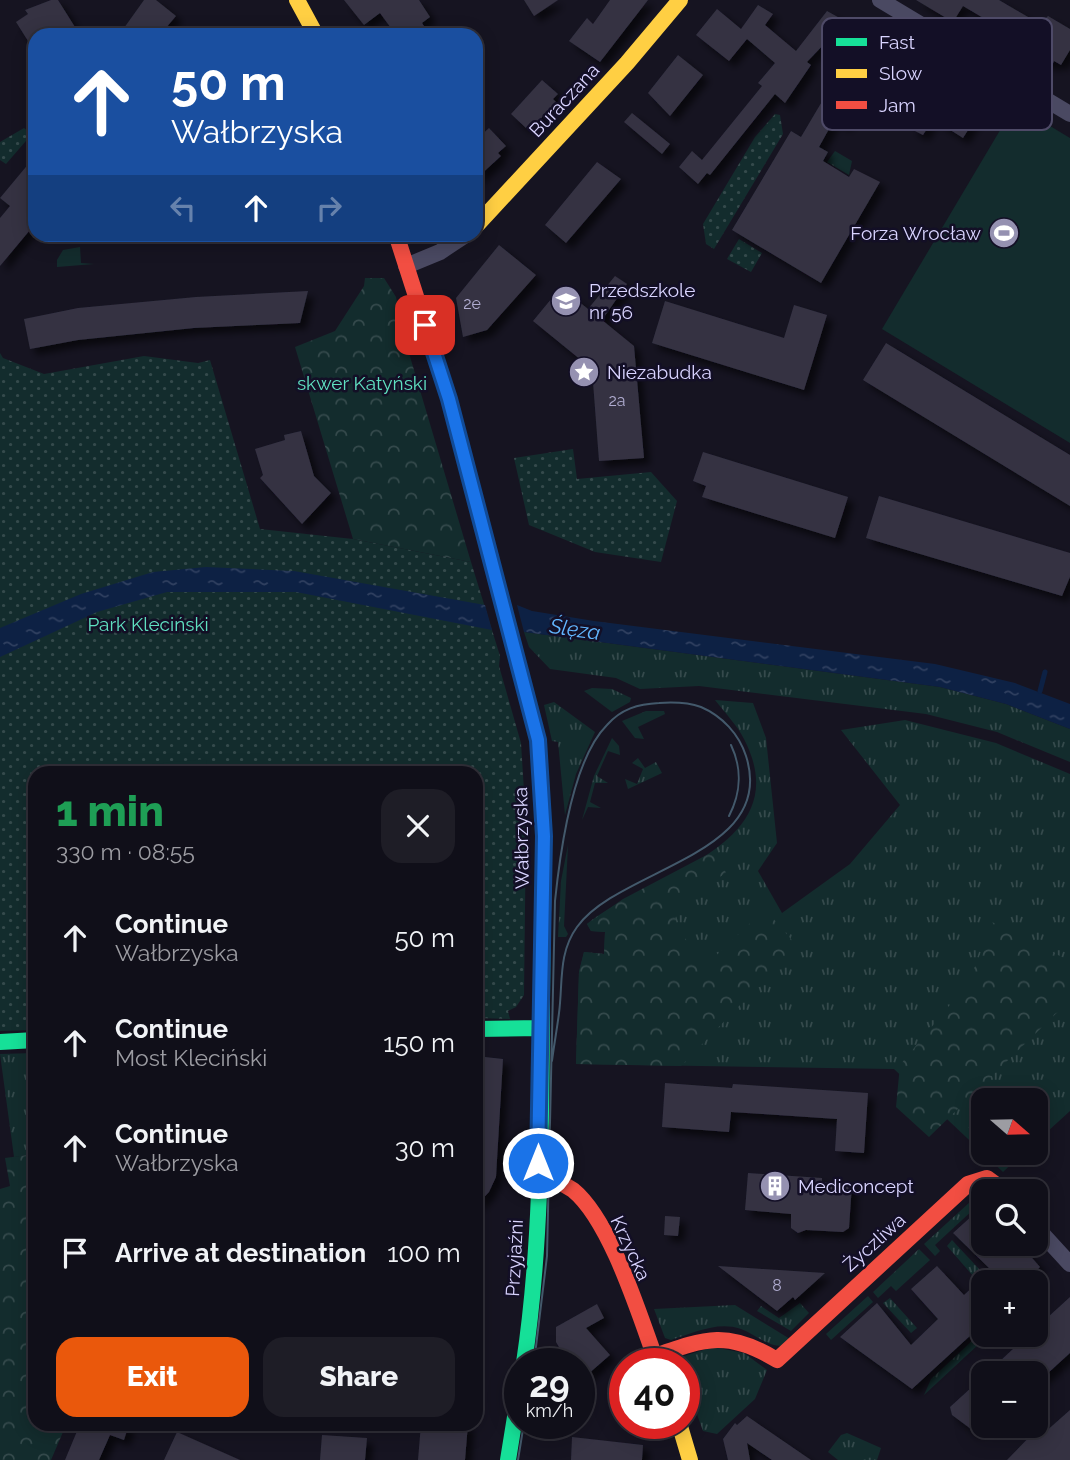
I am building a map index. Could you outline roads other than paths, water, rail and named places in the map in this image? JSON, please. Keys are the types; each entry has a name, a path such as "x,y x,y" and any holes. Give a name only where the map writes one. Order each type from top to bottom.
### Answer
{"street":[{"path":"297,0 312,28"},
{"name":"Buraczana","path":"483,218 627,63 680,0"},
{"path":"880,0 910,18"},
{"path":"1052,103 1070,114"},
{"path":"399,242 407,266 440,252 455,242"},
{"name":"Wałbrzyska","path":"407,266 449,399 538,740 543,800 540,1028"},
{"path":"483,1029 540,1028"},
{"name":"Przyjaźni","path":"526,1348 532,1305 538,1178 540,1028"},
{"path":"0,1042 28,1040"},
{"name":"Krzycka","path":"538,1178 555,1179 567,1186 591,1212 623,1276 651,1348"},
{"name":"Życzliwa","path":"686,1348 716,1336 741,1340 777,1360 971,1183"},
{"path":"1048,1240 1070,1264"},
{"path":"508,1460 511,1439"},
{"path":"684,1439 690,1460"}],"water":[{"path":"206,567 294,571 485,605 492,630 296,592 167,592 97,612 0,657 0,628 81,594 153,572"},
{"name":"Ślęza","path":"517,605 532,611 594,621 935,664 1015,683 1070,704 1070,729 1006,704 940,687 524,632"}],"waterway":[{"path":"1040,691 1045,672"}],"tram line":[{"path":"536,1348 547,1256 555,901 564,833 576,783 595,741 618,715 637,706 670,702 701,707 716,715 729,727 746,756 750,789 739,816 718,838 626,889 598,907 577,927 567,947 562,968 552,1061"},
{"path":"729,816 739,780 731,745"},
{"path":"518,1460 521,1439"}],"place":[{"name":"Forza Wrocław","path":"1004,233"},
{"name":"Przedszkole nr 56","path":"566,301"},
{"name":"Niezabudka","path":"584,372"},
{"name":"Mediconcept","path":"775,1186"}],"park label":[{"name":"skwer Katyński","path":"362,383"},
{"name":"Park Kleciński","path":"148,624"}]}
